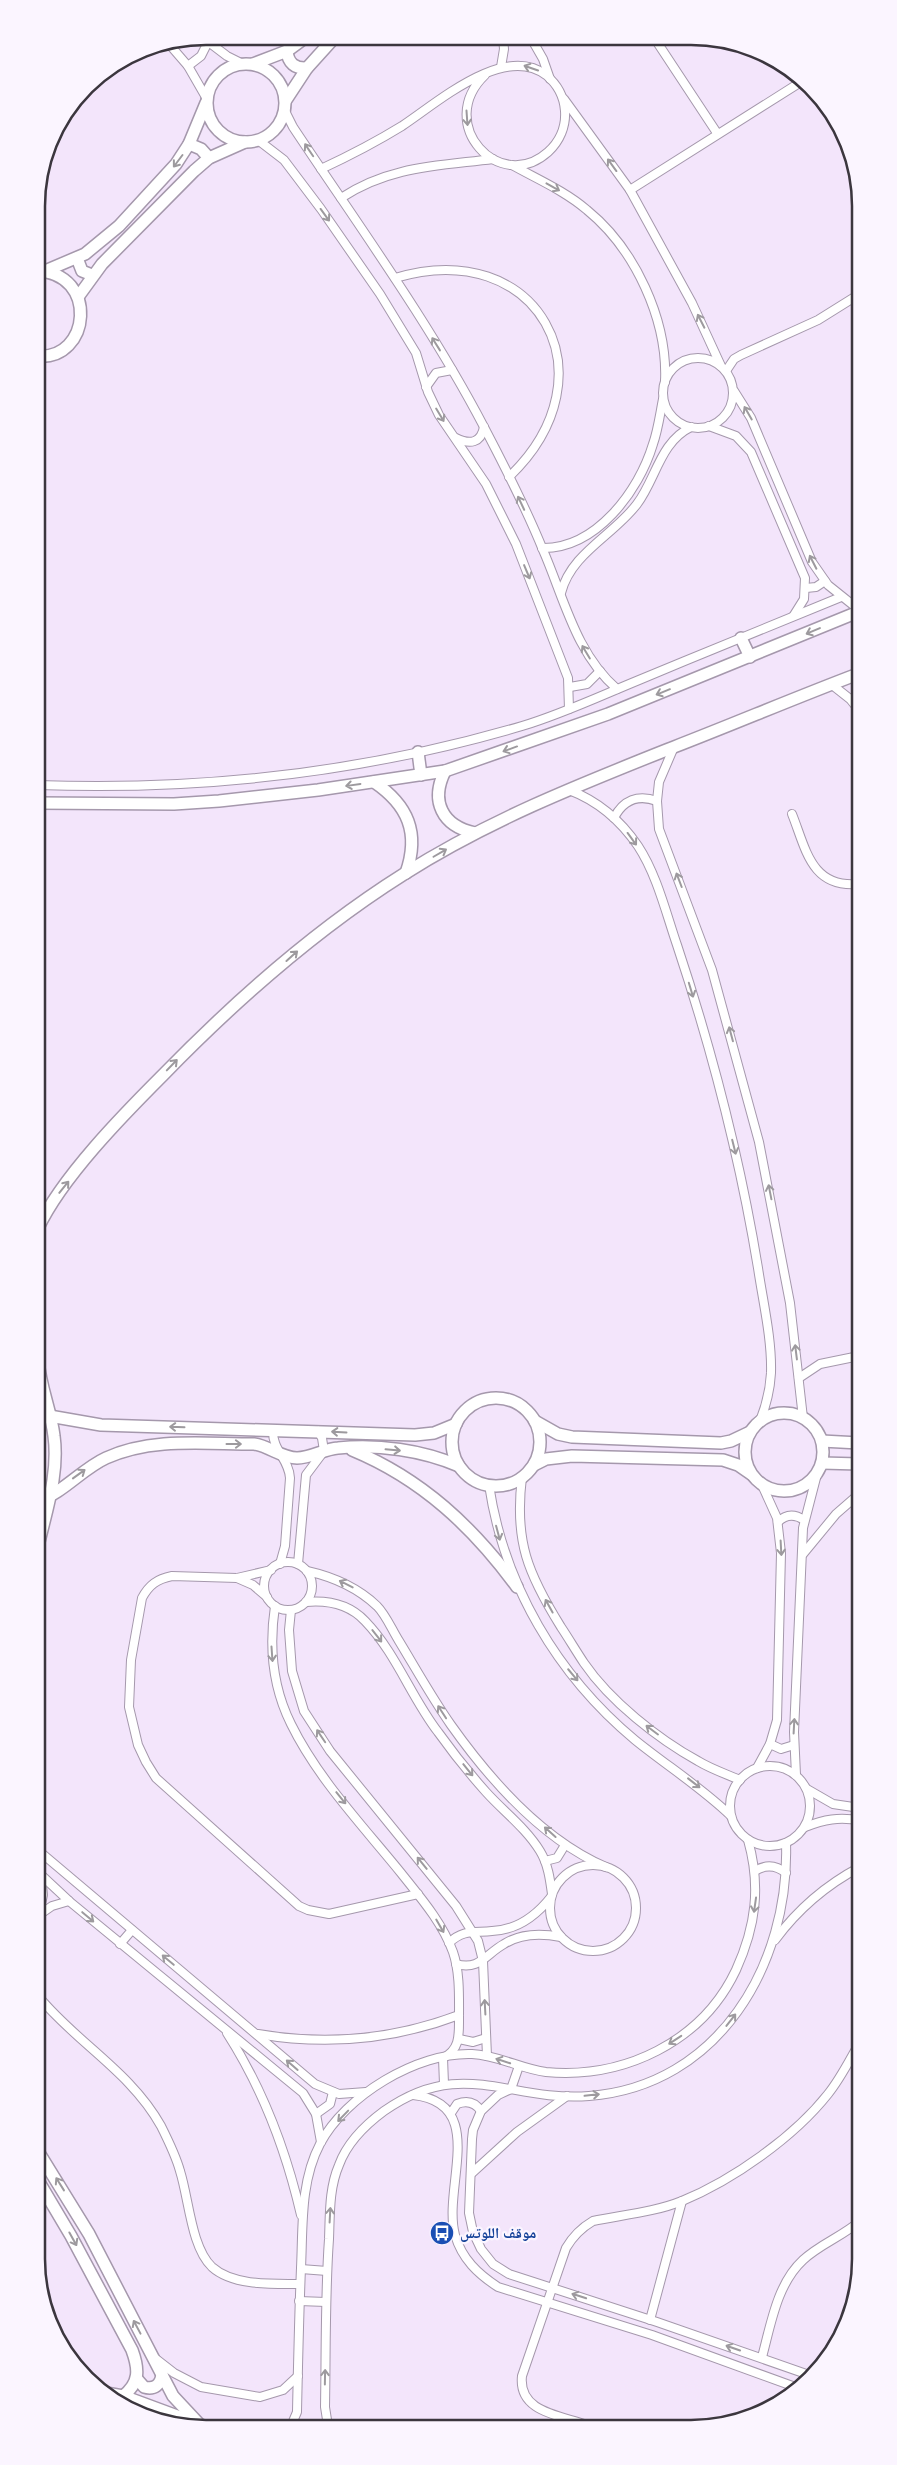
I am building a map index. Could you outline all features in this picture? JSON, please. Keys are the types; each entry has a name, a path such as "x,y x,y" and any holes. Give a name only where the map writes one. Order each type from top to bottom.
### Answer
{"street":[{"path":"188,66 201,56 204,45"},
{"path":"212,45 227,56 272,73 279,80 285,106 321,169 395,278 484,426 542,548 578,637 600,671 617,688"},
{"path":"45,270 76,258 103,240 119,226 165,176 189,144 210,88 223,71 287,51 295,45"},
{"path":"78,297 92,275 210,158 272,132 307,68 328,45"},
{"path":"501,67 504,45"},
{"path":"535,45 543,59 550,79 630,190 692,303 734,391 751,418 812,562 825,581 852,605"},
{"path":"659,45 717,133"},
{"path":"173,48 188,66 207,100 211,119 216,127 230,138 252,141 284,160 360,266 416,353 426,387 439,415 475,465 501,512 543,610 570,687 569,709"},
{"path":"287,51 291,63 298,68 307,68"},
{"path":"321,169 375,142 438,100 501,67 522,65 532,68 550,79"},
{"path":"485,75 471,92 465,114 470,135 479,149 492,159 510,164 578,202 605,226 622,248 638,275 657,321 666,359 665,382 657,432 649,456 626,498 601,524 582,537 555,548 542,548"},
{"path":"630,190 717,133 797,85"},
{"path":"510,164 530,162 539,158 555,145 560,136 564,121 562,96"},
{"path":"189,144 202,149 210,158"},
{"path":"341,198 367,182 396,172 492,159"},
{"path":"76,258 82,271 92,275"},
{"path":"395,278 413,272 442,269 471,271 490,276 509,285 526,298 540,314 551,333 558,353 560,372 553,412 536,448 509,477"},
{"path":"45,272 65,280 78,297 81,317 74,337 60,351 45,354"},
{"path":"723,368 741,355 818,320 852,300"},
{"path":"665,382 672,370 689,359 709,359 723,368"},
{"path":"426,387 436,373 452,370"},
{"path":"710,426 725,415 732,404 734,391"},
{"path":"663,395 666,407 674,418 690,427"},
{"path":"455,437 467,442 476,441 482,435 484,426"},
{"path":"561,593 570,570 630,513 642,496 670,444 679,433 690,427 710,426 736,436 751,452 803,571 806,588 801,606 792,617"},
{"path":"806,588 816,587 825,581"},
{"path":"45,785 101,787 194,785 320,769 418,752 521,726 569,709 841,597"},
{"path":"45,803 174,804 265,797 444,771 608,714 750,657 852,613"},
{"path":"741,638 750,657"},
{"path":"570,687 587,684 600,671"},
{"path":"45,1216 54,1200 102,1141 203,1035 333,922 406,872 475,833 567,789 852,676"},
{"path":"831,684 852,702"},
{"path":"674,748 662,773 657,801 659,829 712,970 759,1142 790,1303 803,1418"},
{"path":"418,752 421,775"},
{"path":"444,771 438,787 439,805 444,816 463,830 475,833"},
{"path":"374,782 396,800 409,822 412,848 406,872"},
{"path":"567,789 582,795 614,818 639,848 648,865 663,904 701,1023 736,1155 756,1255 770,1356 770,1389 760,1421"},
{"path":"614,818 622,806 635,798 642,797 657,801"},
{"path":"792,814 816,870 831,881 840,884 852,884"},
{"path":"799,1378 820,1364 852,1357"},
{"path":"535,1421 540,1438 538,1456 534,1465 522,1477 506,1484 488,1485 472,1478 459,1466 455,1458 452,1441 456,1424 460,1417 473,1405 490,1398 507,1399 523,1407 535,1421 558,1434 586,1438 721,1443 736,1439 750,1432 760,1421 768,1417 786,1413 803,1418 815,1428 822,1442 822,1462 804,1520 794,1745 796,1775"},
{"path":"45,1414 101,1425 415,1435 434,1432 456,1424"},
{"path":"45,1416 55,1438 51,1495 45,1512"},
{"path":"273,1430 273,1440 277,1452 288,1467 290,1478 285,1546 280,1564"},
{"path":"298,1564 306,1474 324,1451 322,1438 318,1431"},
{"path":"750,1432 745,1449 747,1466 751,1474"},
{"path":"822,1442 852,1444"},
{"path":"45,1498 105,1458 144,1445 254,1444 298,1458 324,1451 346,1448 422,1453 459,1466"},
{"path":"346,1448 401,1474 434,1497 479,1539 517,1587 552,1647 596,1705 637,1741 711,1796 731,1816"},
{"path":"534,1465 546,1460 572,1456 723,1460 738,1465 762,1485 778,1522 782,1553 777,1720 770,1744 757,1768 740,1780 733,1791 730,1803 731,1816 734,1825 748,1840 766,1846 786,1843 804,1827 822,1821 838,1818 852,1820"},
{"path":"822,1462 852,1464"},
{"path":"762,1485 776,1491 792,1491 806,1485 817,1474"},
{"path":"522,1477 519,1520 521,1541 527,1562 554,1615 584,1664 605,1688 648,1728 699,1762 740,1780"},
{"path":"488,1485 501,1543 517,1587"},
{"path":"803,1554 836,1514 852,1500"},
{"path":"778,1522 788,1516 797,1516 804,1520"},
{"path":"418,1894 329,1914 308,1910 291,1899 156,1778 138,1745 129,1707 131,1660 142,1598 147,1590 162,1578 172,1576 237,1578 271,1570 280,1564 298,1564 307,1571 323,1574 346,1584 367,1597 379,1608 429,1691 474,1756 495,1781 565,1844 624,1877 635,1896 637,1908 631,1930 614,1946 592,1951 580,1949 561,1937 538,1934 515,1938 495,1950 483,1961 470,1966 456,1964"},
{"path":"267,1597 265,1580 271,1570"},
{"path":"306,1602 312,1586 307,1571"},
{"path":"237,1578 253,1585 275,1606 291,1610 306,1602 322,1601 338,1604 353,1610 365,1620 385,1647 437,1731 485,1792 533,1841 545,1861 552,1896 551,1918 561,1937"},
{"path":"275,1606 271,1645 273,1665 276,1684 290,1722 299,1739 332,1787 418,1894 430,1910 449,1943 456,1964 459,2039 453,2051 443,2058"},
{"path":"291,1610 289,1644 292,1671 304,1711 330,1751 447,1895 478,1941 483,1961 487,2056"},
{"path":"770,1744 781,1749 794,1745"},
{"path":"757,1768 778,1767 796,1775 807,1789 833,1804 852,1807"},
{"path":"804,1827 811,1809 807,1789"},
{"path":"295,2420 298,2412 302,2221 308,2176 321,2142 366,2092 408,2068 443,2058 471,2054 487,2056 546,2072 590,2071 615,2068 638,2060 681,2037 716,2003 730,1983 740,1960 753,1920 756,1893 755,1871 748,1840"},
{"path":"327,2420 325,2407 326,2302 331,2191 339,2164 353,2140 370,2121 411,2095 444,2084 480,2084 567,2096 589,2096 634,2087 669,2072 689,2060 725,2028 739,2010 764,1966 779,1917 786,1874 786,1843"},
{"path":"545,1861 557,1858 565,1844"},
{"path":"45,1854 314,2084 333,2092 353,2094 366,2092"},
{"path":"449,1943 457,1936 472,1931 493,1931 520,1924 542,1908 552,1896 557,1884 574,1870 590,1865 606,1867"},
{"path":"755,1871 769,1866 778,1868 786,1874"},
{"path":"772,1943 806,1905 825,1888 852,1872"},
{"path":"45,1879 120,1944 303,2093 316,2114 321,2142"},
{"path":"45,1910 69,1901"},
{"path":"120,1944 132,1930"},
{"path":"45,2003 124,2076 160,2124 180,2170 199,2248 211,2265 228,2278 266,2283 300,2284"},
{"path":"257,2034 308,2041 360,2040 410,2031 459,2015"},
{"path":"223,2027 253,2078 276,2130 294,2183 302,2221"},
{"path":"459,2039 473,2042 486,2038"},
{"path":"570,2420 533,2406 525,2398 521,2387 522,2376 566,2248 585,2226 593,2221 682,2201 743,2168 809,2115 838,2081 852,2056"},
{"path":"443,2058 444,2084"},
{"path":"520,2066 511,2088 493,2099 481,2111 473,2130 469,2213 473,2232 481,2249 493,2264 509,2274 762,2357 804,2373"},
{"path":"316,2114 330,2104 333,2092"},
{"path":"411,2095 433,2100 451,2113 458,2138 453,2217 455,2235 461,2251 470,2265 483,2278 498,2287 548,2301 652,2335 790,2385"},
{"path":"472,2173 517,2132 567,2096"},
{"path":"451,2113 458,2104 468,2101 478,2106 481,2111"},
{"path":"45,2163 79,2217 173,2396 197,2420"},
{"path":"45,2192 81,2254 132,2350 137,2366 137,2379 130,2391 123,2396"},
{"path":"650,2320 682,2201"},
{"path":"762,2357 782,2288 791,2273 803,2260 852,2226"},
{"path":"301,2269 327,2271"},
{"path":"300,2301 326,2302"},
{"path":"639,2331 638,2325 650,2320"},
{"path":"650,2320 659,2330 652,2335"},
{"path":"151,2354 174,2373 201,2387 260,2397 283,2390 298,2376"},
{"path":"137,2379 144,2388 154,2388 162,2380 162,2374"},
{"path":"123,2396 184,2418"}],"place":[{"name":"موقف اللوتس","path":"442,2233"}]}
